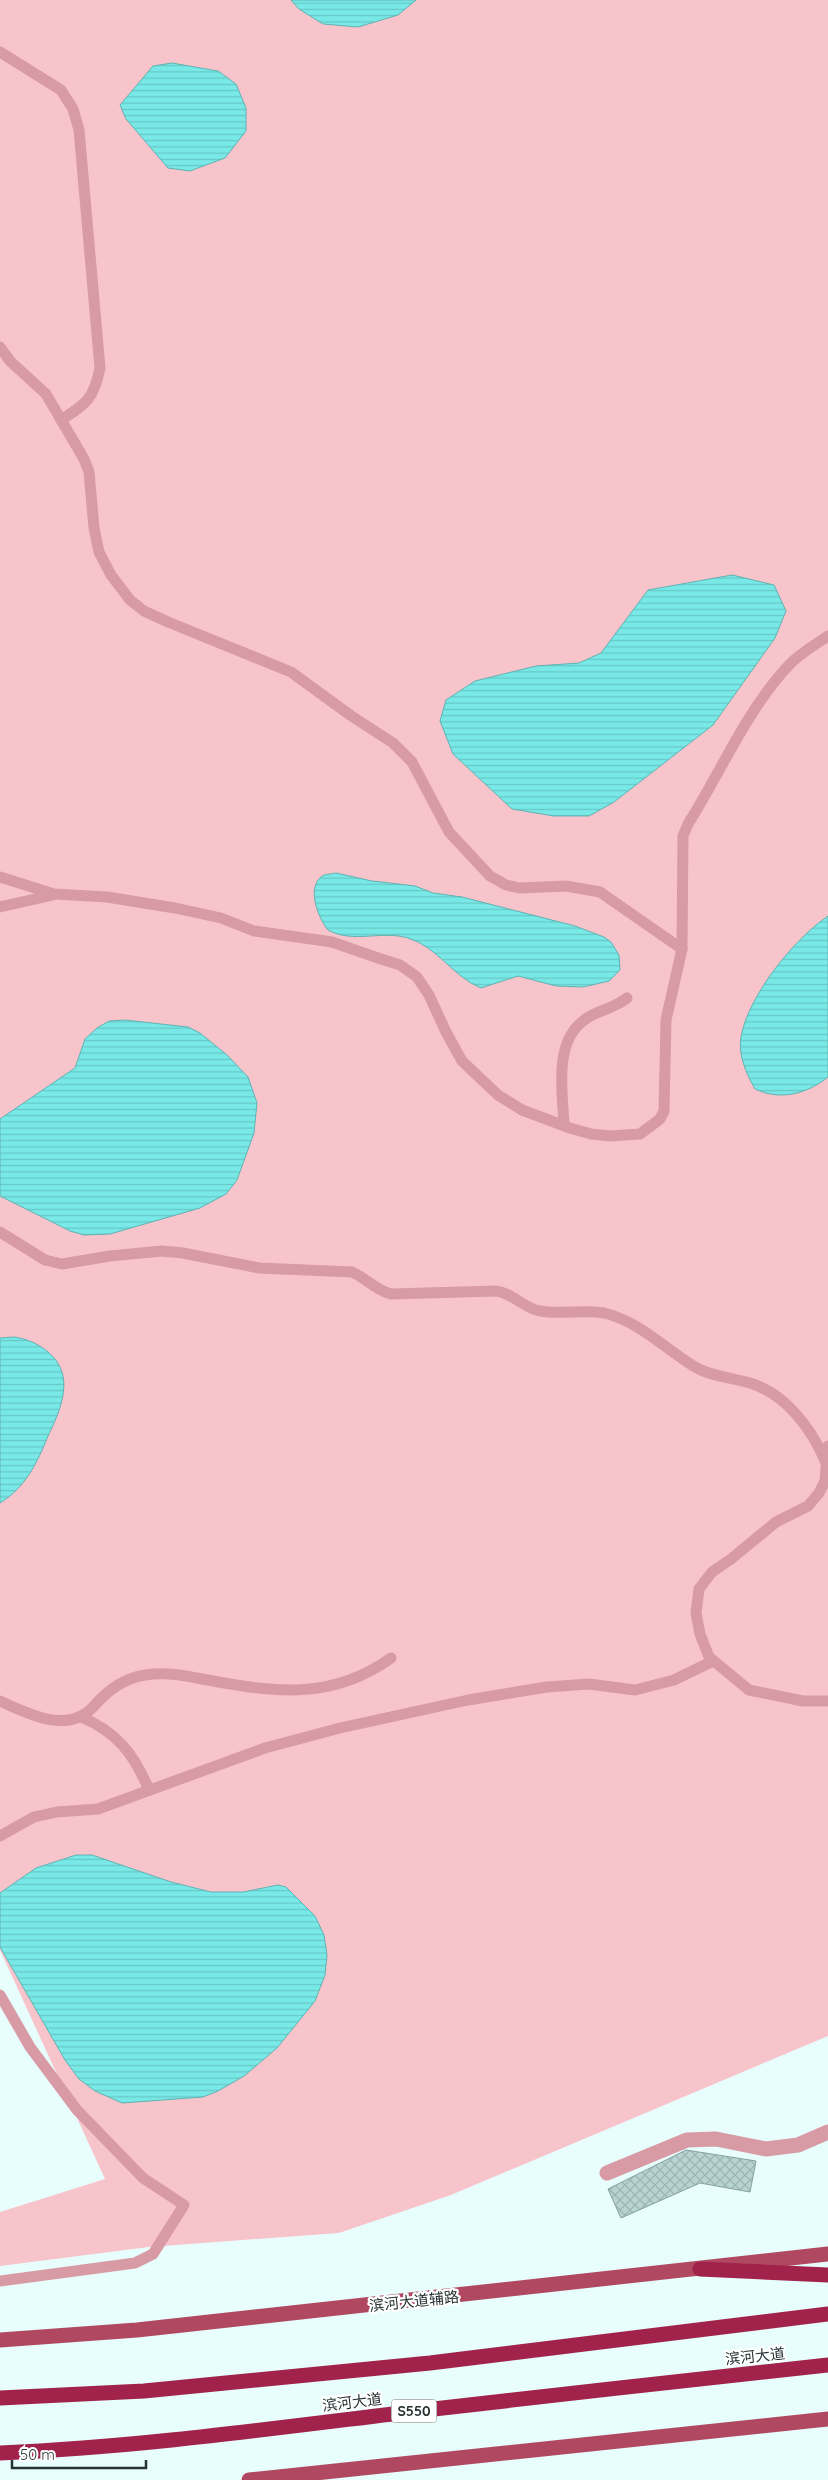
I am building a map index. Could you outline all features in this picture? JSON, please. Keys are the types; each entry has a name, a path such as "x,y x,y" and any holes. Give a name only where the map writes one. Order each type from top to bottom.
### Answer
{"highway":[{"path":"700,2269 828,2275"},
{"name":"滨河大道","path":"0,2398 144,2391 430,2363 828,2314"},
{"name":"滨河大道","path":"0,2453 70,2450 245,2434 425,2410 828,2365"}],"main road":[{"name":"滨河大道辅路","path":"0,2340 137,2330 828,2254"},
{"path":"249,2480 828,2419"}],"street":[{"path":"606,2173 687,2140 716,2139 766,2149 798,2145 828,2132"}],"lane":[{"path":"0,52 61,90 73,109 79,130 100,368 96,388 90,398 61,420"},
{"path":"0,347 10,361 46,394 84,459 88,472 94,528 99,552 111,575 130,600 144,610 168,622 291,672 350,715 393,743 412,762 449,832 490,876 506,885 519,888 566,886 600,892 682,949"},
{"path":"0,877 54,894 107,898 175,908 221,918 254,931 332,942 400,965 417,977 429,994 446,1032 462,1061 498,1095 522,1110 591,1134 624,1136 640,1134 660,1119 664,1111 666,1020 682,949 683,836 688,824 746,724 773,686 792,662 828,636"},
{"path":"0,907 54,894"},
{"path":"564,1126 562,1067 569,1040 575,1028 583,1020 619,1005 627,998"},
{"path":"0,1232 45,1260 62,1264 118,1255 162,1251 183,1253 259,1268 352,1272 366,1278 381,1292 391,1294 496,1291 508,1293 524,1305 538,1311 603,1313 624,1320 710,1375 753,1384 780,1400 799,1417 821,1451 826,1463"},
{"path":"828,1446 825,1481 819,1493 808,1506 776,1522 702,1582 696,1613 700,1634 709,1657 749,1690 803,1701 828,1701"},
{"path":"0,1701 46,1719 64,1721 80,1717 93,1707 102,1696 121,1684 143,1675 177,1674 239,1685 290,1691 311,1690 352,1681 373,1671 391,1658"},
{"path":"0,1836 34,1817 57,1812 98,1809 265,1748 340,1728 468,1700 547,1687 589,1684 636,1690 674,1680 714,1661"},
{"path":"80,1717 111,1732 140,1769 149,1790"},
{"path":"0,1995 30,2047 77,2110 142,2178 184,2205 153,2254 135,2262 0,2281"}],"shaded area":[{"path":"0,0 828,0 828,2036 451,2195 339,2233 149,2247 0,2266 0,2212 105,2179 0,1950"}],"water":[{"path":"291,0 416,0 398,15 358,27 323,24 299,9"},
{"path":"172,63 218,71 236,84 246,108 246,131 225,158 190,171 168,168 126,119 120,105 153,66"},
{"path":"732,575 774,585 786,611 775,638 713,725 614,802 589,816 554,816 512,809 453,754 440,721 446,700 475,681 536,666 579,663 601,653 648,590"},
{"path":"336,873 372,881 415,886 433,893 462,897 575,926 604,937 611,942 619,955 620,970 609,981 583,987 556,986 518,976 481,988 462,977 419,942 388,935 348,936 328,930 317,910 314,894 315,886 324,875"},
{"path":"828,916 828,1077 811,1088 793,1094 774,1095 764,1093 755,1089 742,1057 740,1044 745,1021 774,970 801,939"},
{"path":"125,1020 188,1027 200,1033 227,1055 248,1077 257,1103 254,1133 237,1180 226,1194 200,1208 110,1234 84,1235 70,1231 0,1196 0,1119 75,1068 85,1039 97,1028 109,1021"},
{"path":"14,1337 28,1340 48,1352 57,1361 62,1371 64,1382 61,1404 40,1456 24,1482 0,1503 0,1338"},
{"path":"76,1855 92,1855 171,1882 211,1892 243,1892 278,1885 286,1887 315,1916 324,1935 327,1955 325,1975 315,2001 277,2048 244,2076 218,2091 203,2097 122,2103 95,2091 79,2079 65,2060 0,1947 0,1893 36,1868"}],"building":[{"path":"686,2150 756,2161 750,2192 700,2183 621,2218 608,2189"}]}
